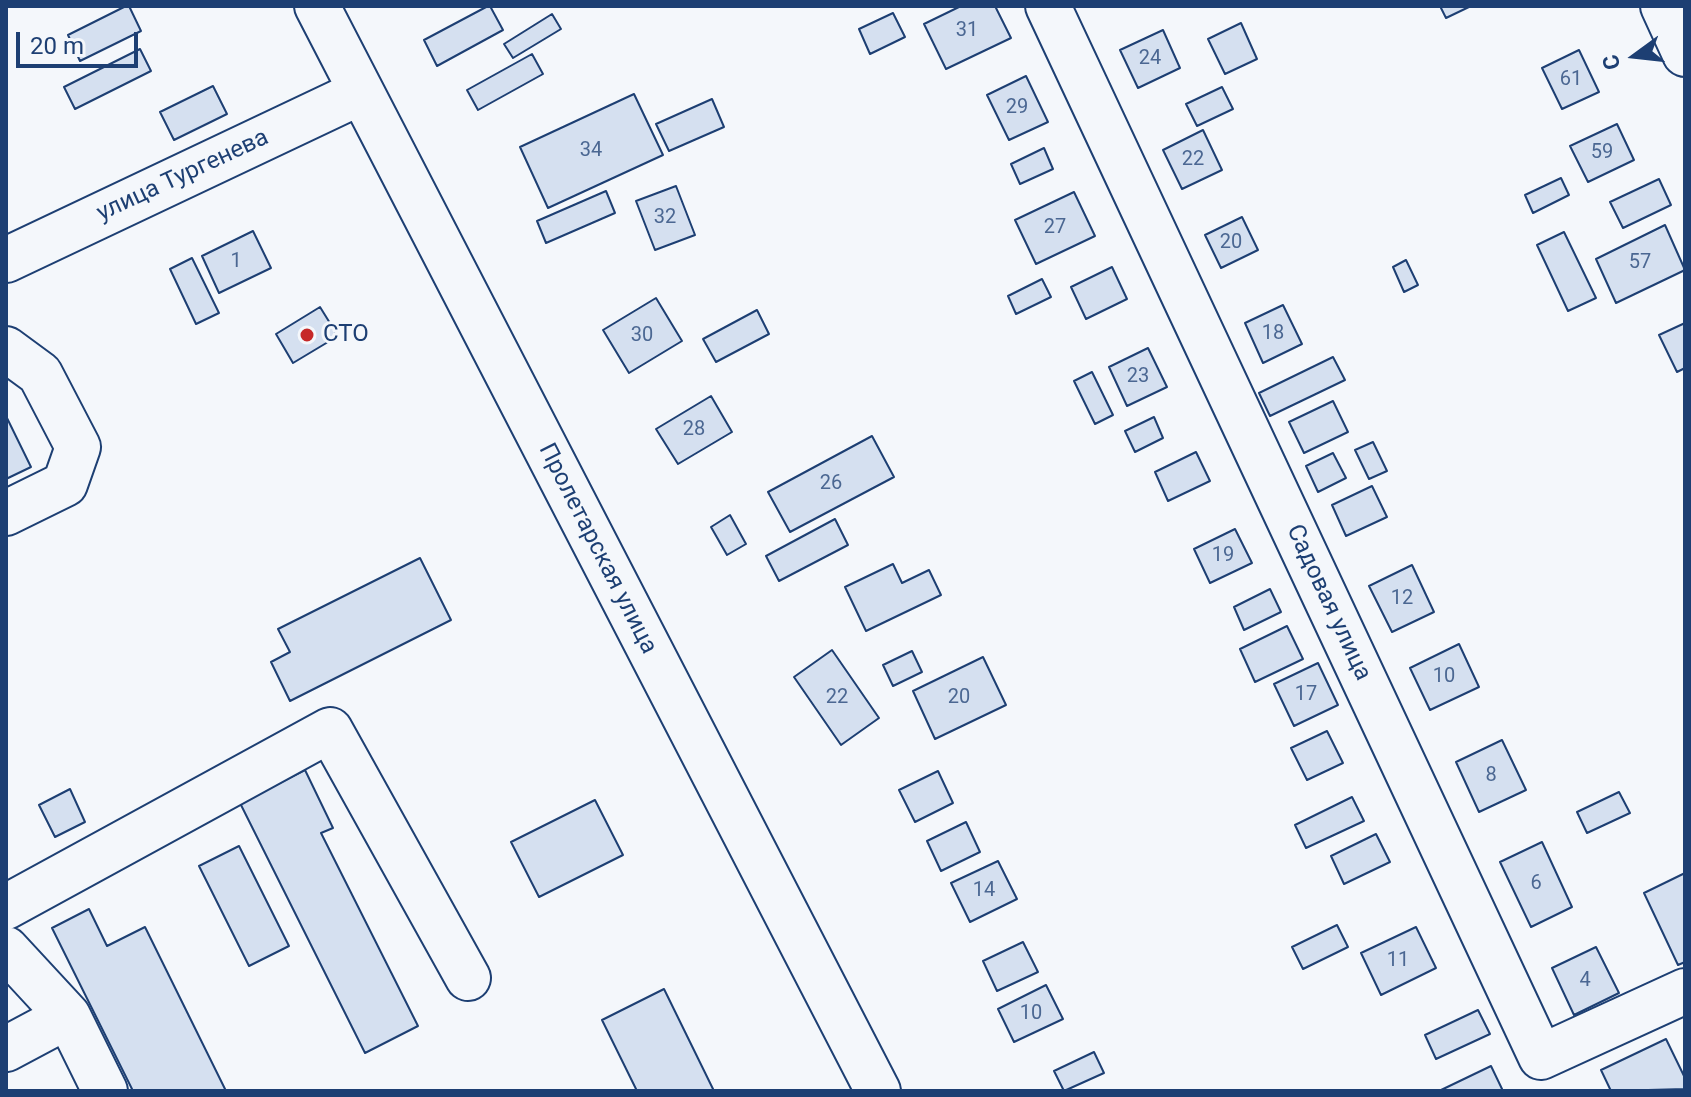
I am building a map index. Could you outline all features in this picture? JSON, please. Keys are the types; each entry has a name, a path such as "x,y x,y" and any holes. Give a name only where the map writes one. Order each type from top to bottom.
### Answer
{"street":[{"name":"Пролетарская улица","path":"317,6 878,1091"},
{"name":"Садовая улица","path":"1048,6 1541,1057 1685,991"},
{"path":"1663,6 1685,54"},
{"name":"улица Тургенева","path":"6,260 361,92"},
{"path":"6,349 40,374 78,447 65,484 6,513"},
{"path":"6,907 330,730 468,978"},
{"path":"6,949 68,1016 105,1091"},
{"path":"6,1049 68,1016"}],"building":[{"path":"129,6 141,31 80,61 68,35"},
{"path":"488,6 503,30 437,66 424,40"},
{"path":"961,6 995,6 1011,38 946,69 924,24"},
{"path":"1440,6 1471,6 1446,18"},
{"path":"893,13 905,37 870,54 859,29"},
{"path":"552,14 561,29 513,58 504,44"},
{"path":"1241,23 1257,59 1225,74 1208,39"},
{"path":"1163,30 1180,68 1138,88 1120,50"},
{"path":"140,49 151,71 75,109 64,87"},
{"path":"1579,50 1599,92 1562,109 1542,68"},
{"path":"532,54 543,74 478,110 467,90"},
{"path":"1026,76 1048,122 1009,140 987,95"},
{"path":"213,86 227,114 174,140 160,112"},
{"path":"1222,87 1233,109 1197,126 1186,104"},
{"path":"634,94 663,155 548,208 520,147"},
{"path":"712,99 724,127 669,151 656,124"},
{"path":"1617,124 1634,160 1588,182 1570,146"},
{"path":"1203,130 1222,170 1182,189 1163,150"},
{"path":"1044,148 1053,169 1020,184 1011,164"},
{"path":"1561,178 1569,195 1533,213 1525,195"},
{"path":"1659,179 1671,205 1623,228 1610,202"},
{"path":"676,186 695,235 655,250 636,201"},
{"path":"606,191 615,213 546,243 537,221"},
{"path":"1074,192 1095,236 1036,264 1015,220"},
{"path":"1242,217 1258,250 1221,268 1205,235"},
{"path":"1665,225 1685,270 1616,303 1596,259"},
{"path":"253,231 271,268 219,293 202,256"},
{"path":"1564,232 1596,298 1568,311 1537,245"},
{"path":"192,258 219,313 196,324 170,269"},
{"path":"1406,260 1418,285 1404,292 1393,267"},
{"path":"1112,267 1127,299 1086,319 1071,287"},
{"path":"1042,279 1051,297 1016,314 1008,296"},
{"path":"656,298 682,341 629,373 603,330"},
{"path":"1283,305 1302,344 1263,363 1245,323"},
{"name":"СТО","path":"320,307 338,336 293,363 276,334"},
{"path":"757,310 769,334 716,362 703,339"},
{"path":"1685,323 1685,368 1677,372 1659,335"},
{"path":"1148,348 1167,387 1127,406 1109,367"},
{"path":"1333,357 1345,380 1270,416 1259,393"},
{"path":"1092,372 1113,415 1095,424 1074,381"},
{"path":"711,396 732,432 678,464 656,429"},
{"path":"1333,401 1348,432 1304,453 1289,422"},
{"path":"6,416 31,467 6,479"},
{"path":"1154,417 1163,438 1135,452 1125,431"},
{"path":"872,436 894,477 790,532 768,492"},
{"path":"1373,442 1387,471 1369,479 1355,450"},
{"path":"1196,452 1210,481 1168,501 1155,472"},
{"path":"1333,453 1346,478 1318,492 1306,466"},
{"path":"1372,486 1387,517 1346,536 1332,505"},
{"path":"730,515 746,544 727,555 711,527"},
{"path":"835,519 848,545 779,581 766,556"},
{"path":"1235,529 1252,563 1210,583 1194,549"},
{"path":"420,558 451,620 290,701 271,662 290,652 278,629"},
{"path":"893,564 902,583 929,570 941,595 866,631 845,587"},
{"path":"1412,565 1434,612 1392,632 1369,586"},
{"path":"1270,589 1281,612 1244,630 1234,607"},
{"path":"1287,626 1303,659 1255,682 1240,649"},
{"path":"1459,644 1479,687 1430,710 1410,668"},
{"path":"832,650 879,718 841,745 794,677"},
{"path":"912,651 922,672 893,686 883,665"},
{"path":"983,657 1006,705 935,739 913,691"},
{"path":"1318,663 1338,705 1294,726 1274,684"},
{"path":"1327,731 1343,763 1307,780 1291,748"},
{"path":"1502,740 1526,790 1479,812 1456,762"},
{"path":"305,770 333,828 321,833 418,1026 365,1053 240,803"},
{"path":"938,771 953,803 915,822 899,790"},
{"path":"70,789 85,822 55,837 39,805"},
{"path":"1619,792 1630,813 1587,833 1577,812"},
{"path":"1352,797 1364,821 1306,848 1295,825"},
{"path":"595,800 623,855 539,897 511,842"},
{"path":"966,822 980,852 941,871 927,841"},
{"path":"1376,834 1390,862 1344,884 1331,856"},
{"path":"1542,842 1572,907 1531,927 1500,862"},
{"path":"239,846 289,946 249,966 199,866"},
{"path":"998,861 1017,899 970,922 951,883"},
{"path":"1685,873 1685,962 1678,965 1644,893"},
{"path":"89,909 107,946 145,927 226,1091 133,1091 52,928"},
{"path":"1337,925 1348,947 1303,969 1292,947"},
{"path":"1416,927 1436,968 1381,995 1361,953"},
{"path":"1023,942 1038,972 997,991 983,961"},
{"path":"1596,947 1619,993 1574,1015 1552,968"},
{"path":"1046,985 1063,1019 1014,1042 998,1009"},
{"path":"664,989 714,1091 637,1091 602,1020"},
{"path":"1478,1010 1490,1034 1436,1059 1425,1035"},
{"path":"1666,1039 1685,1078 1685,1089 1611,1091 1601,1070"},
{"path":"1094,1052 1104,1073 1064,1091 1054,1071"},
{"path":"1491,1066 1503,1091 1439,1091"}],"place":[{"name":"СТО","path":"307,335"}]}
